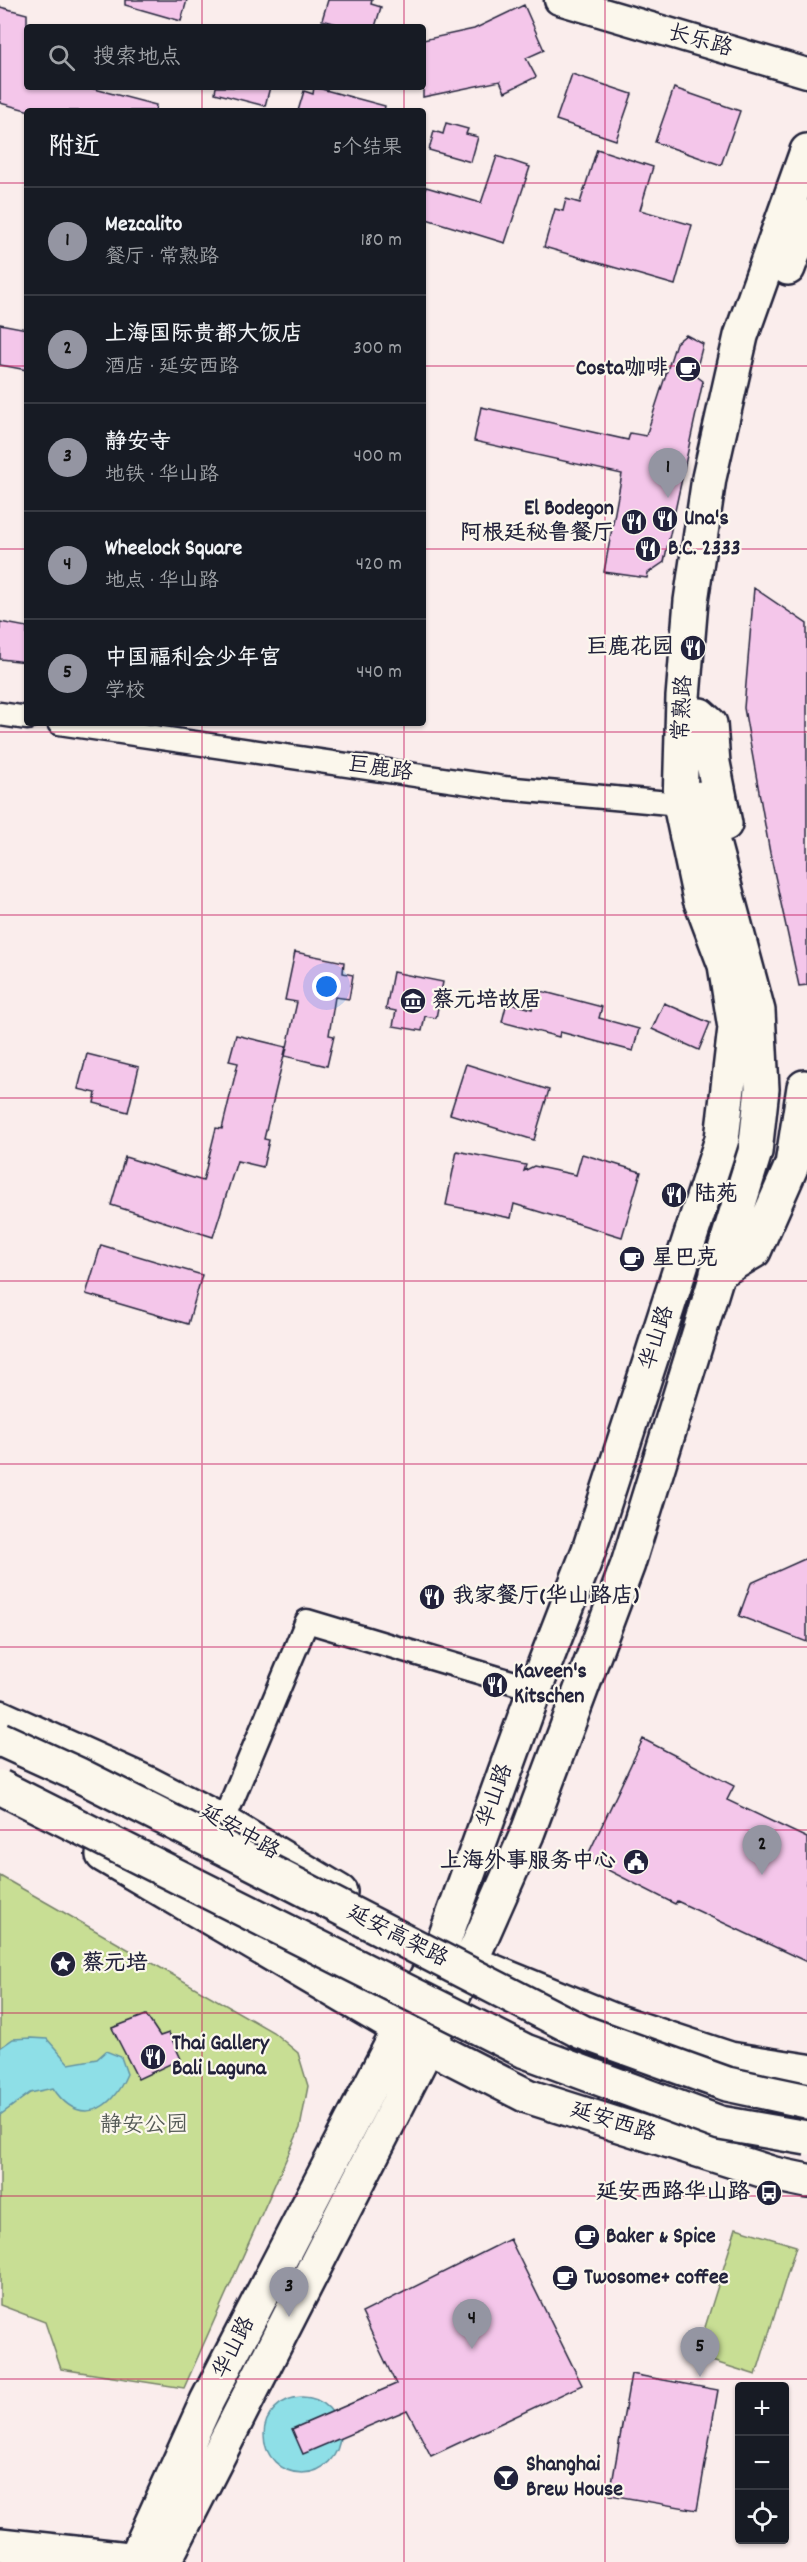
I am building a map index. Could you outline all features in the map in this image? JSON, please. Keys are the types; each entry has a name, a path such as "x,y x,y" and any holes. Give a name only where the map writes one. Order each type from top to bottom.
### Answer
{"main road":[{"name":"常熟路","path":"726,1094 735,1028 725,965 700,899 683,697 691,602 709,478 741,336 807,151"},
{"name":"常熟路","path":"762,1089 758,1011 691,802 711,593 735,438 768,323 807,217"},
{"name":"常熟路","path":"700,715 710,724 719,800 771,1004 776,1068 762,1089"},
{"path":"717,1273 754,1251 792,1165 806,1087 762,1089 726,1094"},
{"name":"华山路","path":"413,2036 470,1963 527,1834 628,1564 755,1152 762,1089"},
{"name":"华山路","path":"148,2562 413,2036 441,1949 535,1689 589,1550 722,1139 726,1094"},
{"name":"延安中路","path":"0,1717 147,1784 223,1822 441,1949 470,1963"},
{"name":"延安高架路","path":"0,1739 77,1774 224,1848 582,2032 727,2084 807,2101"},
{"name":"延安高架路","path":"0,1787 525,2051 720,2123 807,2138"},
{"path":"0,1804 115,1861 413,2036"},
{"path":"470,1963 615,2021 730,2059 807,2071"},
{"name":"延安西路","path":"413,2036 527,2097 774,2174 807,2181"},
{"path":"0,2545 148,2562"}],"street":[{"name":"长乐路","path":"559,0 807,73"},
{"path":"0,714 24,718"},
{"name":"巨鹿路","path":"79,726 504,789 691,802"},
{"path":"223,1822 307,1621 535,1689"}],"green space":[{"name":"静安公园","path":"0,1876 273,2032 298,2053 308,2086 300,2128 184,2388 61,2369 45,2322 0,2305"},
{"path":"736,2228 796,2246 756,2375 696,2356"}],"water":[{"path":"13,2039 47,2039 69,2064 97,2059 106,2051 121,2057 127,2074 112,2098 94,2110 84,2111 73,2108 53,2088 30,2093 0,2115 0,2048"},
{"path":"302,2397 317,2400 329,2408 337,2420 340,2435 337,2450 329,2462 317,2470 302,2473 287,2470 275,2462 267,2450 264,2435 267,2420 275,2408 287,2400"}],"building":[{"path":"125,0 187,0 181,21 125,5"},
{"path":"328,0 372,0 371,4 381,7 376,24 337,24 322,20"},
{"path":"524,5 544,50 526,58 536,77 505,92 500,81 423,97 423,90 426,90 426,39 474,29"},
{"path":"0,7 27,14 27,24 24,24 24,90 98,90 156,105 156,108 24,109 0,103"},
{"path":"572,74 632,94 616,140 556,120"},
{"path":"674,88 740,111 721,165 655,142"},
{"path":"216,90 269,90 265,106 215,93"},
{"path":"314,90 325,90 385,106 385,108 299,108 304,91 313,94"},
{"path":"446,123 468,129 466,134 478,137 471,162 429,150 434,131 443,134"},
{"path":"597,149 653,167 640,210 692,225 675,285 544,247 555,209 563,211 566,199 580,203"},
{"path":"497,156 530,167 505,243 426,219 426,187 481,203"},
{"path":"0,324 24,328 24,369 0,365"},
{"path":"686,335 703,344 695,375 703,381 664,562 648,573 647,578 604,572 622,474 474,441 481,407 628,440 630,433 646,436 676,343"},
{"path":"754,588 807,624 807,985 799,986 770,853 744,708"},
{"path":"0,622 24,626 24,662 0,659"},
{"path":"295,952 344,962 343,973 353,975 349,999 335,997 329,1035 334,1036 327,1066 285,1056 297,1002 285,1000"},
{"path":"393,972 443,982 436,1018 425,1016 422,1031 393,1026 396,1011 386,1009"},
{"path":"537,990 602,1007 599,1018 639,1029 633,1051 560,1032 559,1037 502,1022 507,1002 532,1009"},
{"path":"664,1003 710,1023 699,1050 652,1029"},
{"path":"236,1035 286,1047 264,1139 269,1140 263,1167 237,1161 213,1237 111,1205 125,1157 203,1181 216,1128 222,1129 238,1063 229,1061"},
{"path":"87,1054 139,1067 128,1112 94,1103 96,1093 78,1089"},
{"path":"466,1064 549,1090 534,1140 450,1114"},
{"path":"457,1151 526,1165 524,1171 534,1166 576,1175 582,1154 641,1172 622,1237 514,1204 511,1218 446,1205"},
{"path":"101,1245 202,1275 188,1324 86,1294"},
{"path":"807,1558 807,1642 739,1616 751,1583"},
{"path":"643,1739 734,1786 727,1800 807,1838 807,1962 677,1901 675,1904 586,1859"},
{"path":"146,2015 160,2036 169,2033 181,2059 138,2079 112,2028"},
{"path":"510,2239 582,2385 431,2456 407,2410 303,2454 292,2429 396,2384 362,2313"},
{"path":"631,2374 718,2390 697,2510 610,2495"}],"place":[{"name":"Costa咖啡","path":"688,369"},
{"name":"Mezcalito","path":"668,498"},
{"name":"Una's","path":"665,519"},
{"name":"El Bodegon 阿根廷秘鲁餐厅","path":"634,522"},
{"name":"B.C. 2333","path":"648,549"},
{"name":"巨鹿花园","path":"693,648"},
{"name":"蔡元培故居","path":"413,1001"},
{"name":"陆苑","path":"674,1195"},
{"name":"星巴克","path":"632,1259"},
{"name":"我家餐厅(华山路店)","path":"432,1597"},
{"name":"Kaveen's Kitschen","path":"495,1685"},
{"name":"上海外事服务中心","path":"636,1862"},
{"name":"上海国际贵都大饭店","path":"762,1875"},
{"name":"蔡元培","path":"63,1964"},
{"name":"Thai Gallery Bali Laguna","path":"153,2057"},
{"name":"延安西路华山路","path":"769,2193"},
{"name":"Baker & Spice","path":"587,2237"},
{"name":"Twosome+ coffee","path":"565,2278"},
{"name":"静安寺","path":"289,2317"},
{"name":"Wheelock Square","path":"472,2349"},
{"name":"中国福利会少年宫","path":"700,2377"},
{"name":"Shanghai Brew House","path":"506,2478"}]}
